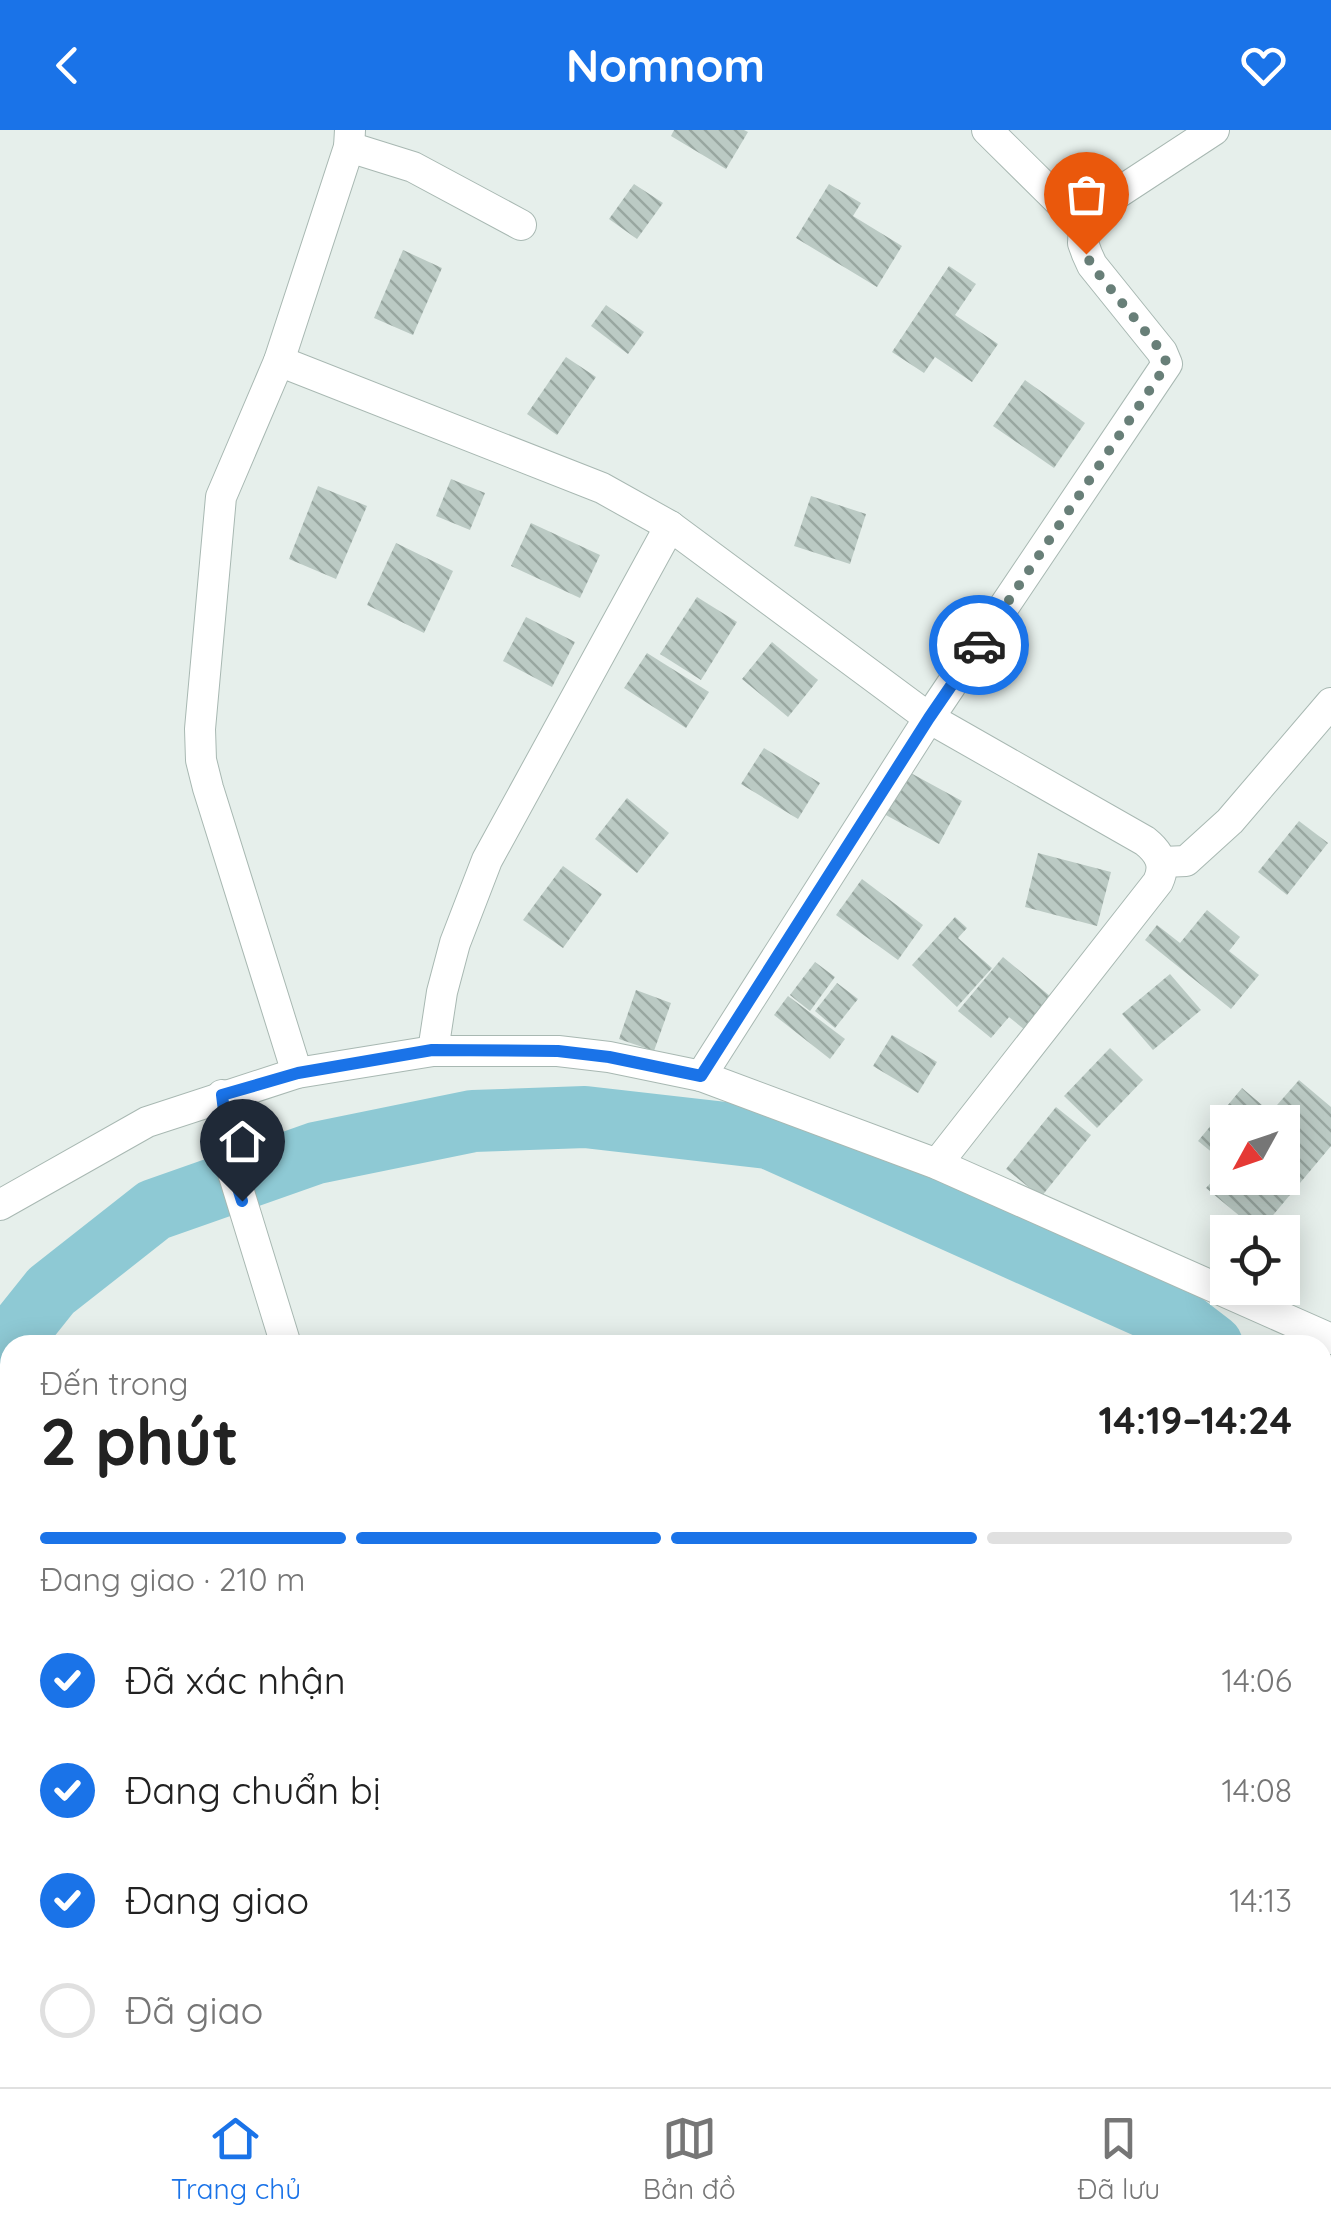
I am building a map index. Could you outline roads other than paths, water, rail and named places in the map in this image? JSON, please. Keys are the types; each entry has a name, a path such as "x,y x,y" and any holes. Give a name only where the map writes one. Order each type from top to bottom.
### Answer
{"street":[{"path":"987,130 1084,226"},
{"path":"701,1076 929,718 1167,364 1162,352 1092,266 1083,243 1084,226 1098,206 1214,130"},
{"path":"298,1073 201,760 200,729 221,498 279,360 349,138 413,167 521,225"},
{"path":"279,360 602,488 670,526 929,718 1146,841 1163,862 1158,882 937,1164"},
{"path":"432,1050 455,943 487,860 670,526"},
{"path":"1163,862 1186,861 1230,822 1331,703"},
{"path":"0,1206 148,1122 298,1073 432,1050 558,1051 701,1076 937,1164 1322,1335"},
{"path":"222,1095 231,1166 283,1335"}],"waterway":[{"path":"16,1335 51,1291 154,1210 316,1153 473,1121 585,1117 769,1138 1186,1325 1199,1335"}]}
